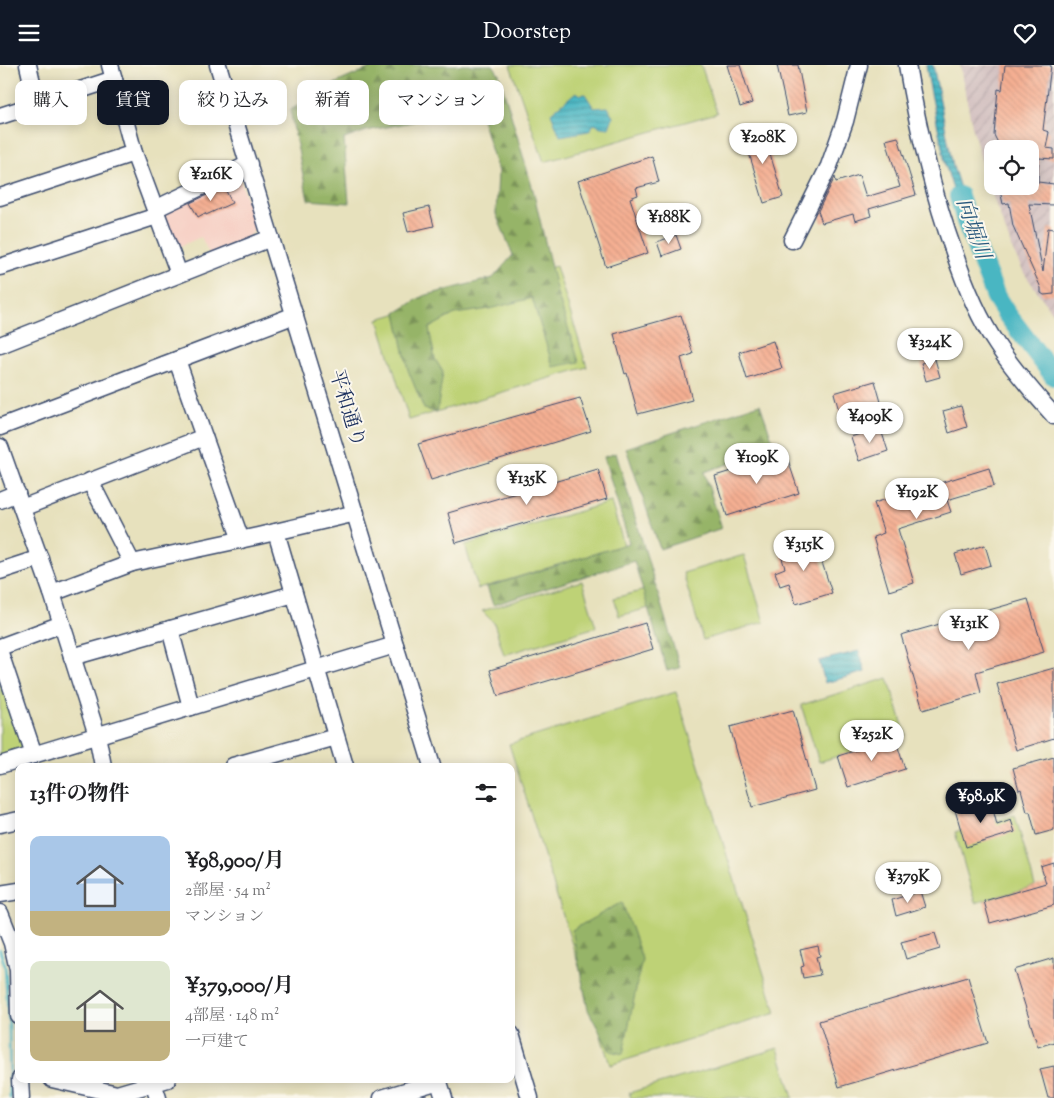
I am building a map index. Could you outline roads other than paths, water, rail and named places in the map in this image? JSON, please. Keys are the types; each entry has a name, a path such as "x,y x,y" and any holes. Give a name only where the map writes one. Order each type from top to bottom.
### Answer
{"street":[{"path":"28,65 31,80"},
{"name":"平和通り","path":"218,65 431,763"},
{"path":"792,240 829,165 845,121 859,65"},
{"path":"907,65 928,170 940,215 964,282 996,345 1054,416"},
{"path":"87,83 112,72 134,153 179,275"},
{"path":"0,116 15,111"},
{"path":"0,197 134,153"},
{"path":"0,267 156,213 249,164"},
{"path":"0,345 271,238"},
{"path":"0,427 295,315"},
{"path":"177,360 241,540"},
{"path":"0,500 20,501 90,481 204,437"},
{"path":"0,447 52,593 97,735 102,763"},
{"path":"90,481 132,563"},
{"path":"52,593 132,563 356,513"},
{"path":"276,532 344,763"},
{"path":"0,571 40,558"},
{"path":"72,657 294,594"},
{"path":"0,647 62,624"},
{"path":"170,629 191,707"},
{"path":"0,765 395,645"},
{"path":"0,653 34,755"},
{"path":"245,763 336,737"},
{"path":"0,824 15,821"},
{"path":"0,894 15,892"},
{"path":"0,913 12,943 15,956"},
{"path":"515,1047 530,1098"},
{"path":"20,1083 21,1098"},
{"path":"76,1083 118,1090 159,1087"},
{"path":"382,1098 429,1083"},
{"path":"439,1083 444,1098"}],"water":[{"path":"926,65 933,65 953,166 970,220 963,222 946,167"},
{"path":"576,92 581,95 585,94 594,108 608,107 613,117 609,128 594,124 589,131 560,136 551,113"},
{"path":"859,651 865,672 825,683 819,661"}],"waterway":[{"name":"向堀川","path":"959,196 966,221 996,297 1054,376"},
{"path":"0,950 5,966 9,1027 10,1098"}]}
